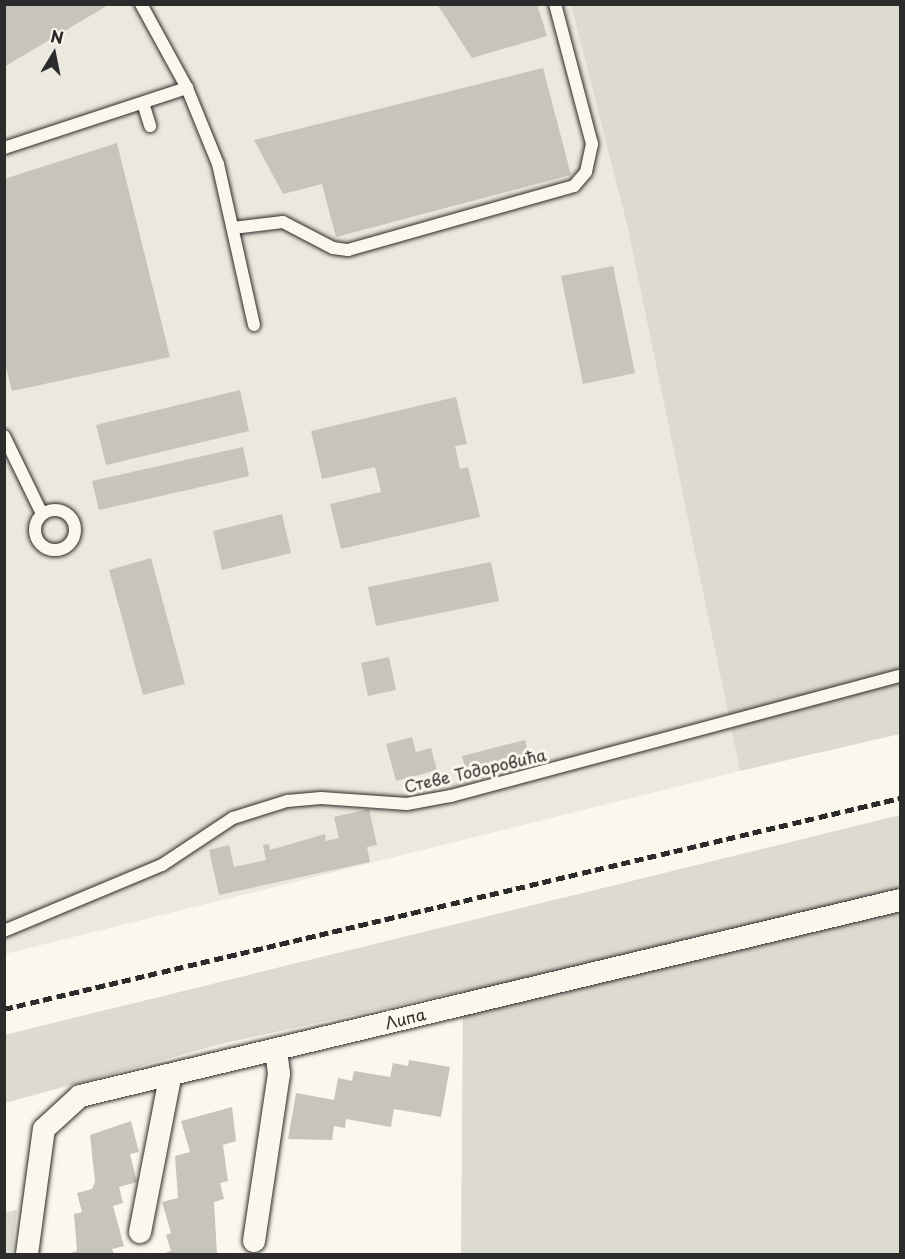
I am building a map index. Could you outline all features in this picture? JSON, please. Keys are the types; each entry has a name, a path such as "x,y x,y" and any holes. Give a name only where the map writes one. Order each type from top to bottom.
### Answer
{"street":[{"name":"Липа","path":"27,1254 44,1130 80,1096 170,1077 649,956 900,900"},
{"path":"254,1240 279,1074 276,1050"},
{"path":"140,1232 170,1077"}],"lane":[{"path":"141,4 187,88 218,164 254,325"},
{"path":"232,228 283,222 333,248 348,250 574,186 586,172 592,144 555,4"},
{"path":"4,148 144,106 187,88"},
{"path":"144,106 150,126"},
{"path":"4,436 42,514"},
{"name":"Стеве Тодоровића","path":"4,931 162,865 233,818 287,801 321,798 407,804 451,796 900,676"}],"shaded area":[{"path":"4,5 571,5 627,225 740,771 5,954"},
{"path":"571,5 900,5 900,734 740,771 627,225"},
{"path":"900,815 900,1254 461,1254 463,991 225,1043 5,1103 4,1035"},
{"path":"17,1210 12,1254 5,1254 5,1212"}],"building":[{"path":"4,4 110,4 4,67"},
{"path":"437,4 537,4 547,36 472,58"},
{"path":"543,68 571,175 336,237 322,184 283,194 254,140"},
{"path":"117,143 170,357 12,391 4,360 4,179"},
{"path":"613,266 635,373 583,384 561,276"},
{"path":"240,390 249,431 106,465 96,425"},
{"path":"456,397 467,444 455,446 460,469 468,467 480,517 341,549 330,504 381,492 375,467 322,479 311,431"},
{"path":"243,447 249,476 99,510 92,481"},
{"path":"282,514 291,553 222,570 213,531"},
{"path":"151,558 185,684 143,695 109,570"},
{"path":"491,562 499,601 376,626 368,587"},
{"path":"389,657 396,690 368,696 361,663"},
{"path":"412,737 416,752 431,748 437,770 396,781 386,744"},
{"path":"525,740 529,755 466,771 462,756"},
{"path":"369,809 377,845 367,847 370,862 219,895 209,850 229,845 234,867 266,860 263,845 269,844 270,850 325,834 326,841 339,838 334,817"},
{"path":"409,1060 450,1067 441,1117 394,1109 391,1127 346,1119 345,1128 334,1126 332,1140 288,1139 296,1093 334,1100 338,1078 352,1081 354,1071 390,1077 393,1063 408,1066"},
{"path":"232,1107 236,1141 223,1145 228,1181 220,1183 224,1199 214,1202 217,1254 161,1254 171,1251 166,1235 171,1233 162,1202 178,1198 175,1156 190,1152 181,1121"},
{"path":"131,1121 139,1152 130,1154 137,1182 119,1187 123,1203 113,1206 124,1246 112,1249 114,1254 68,1254 77,1251 74,1214 82,1212 77,1193 92,1189 95,1182 90,1135"}],"railway":[{"path":"4,1009 900,798"}]}
